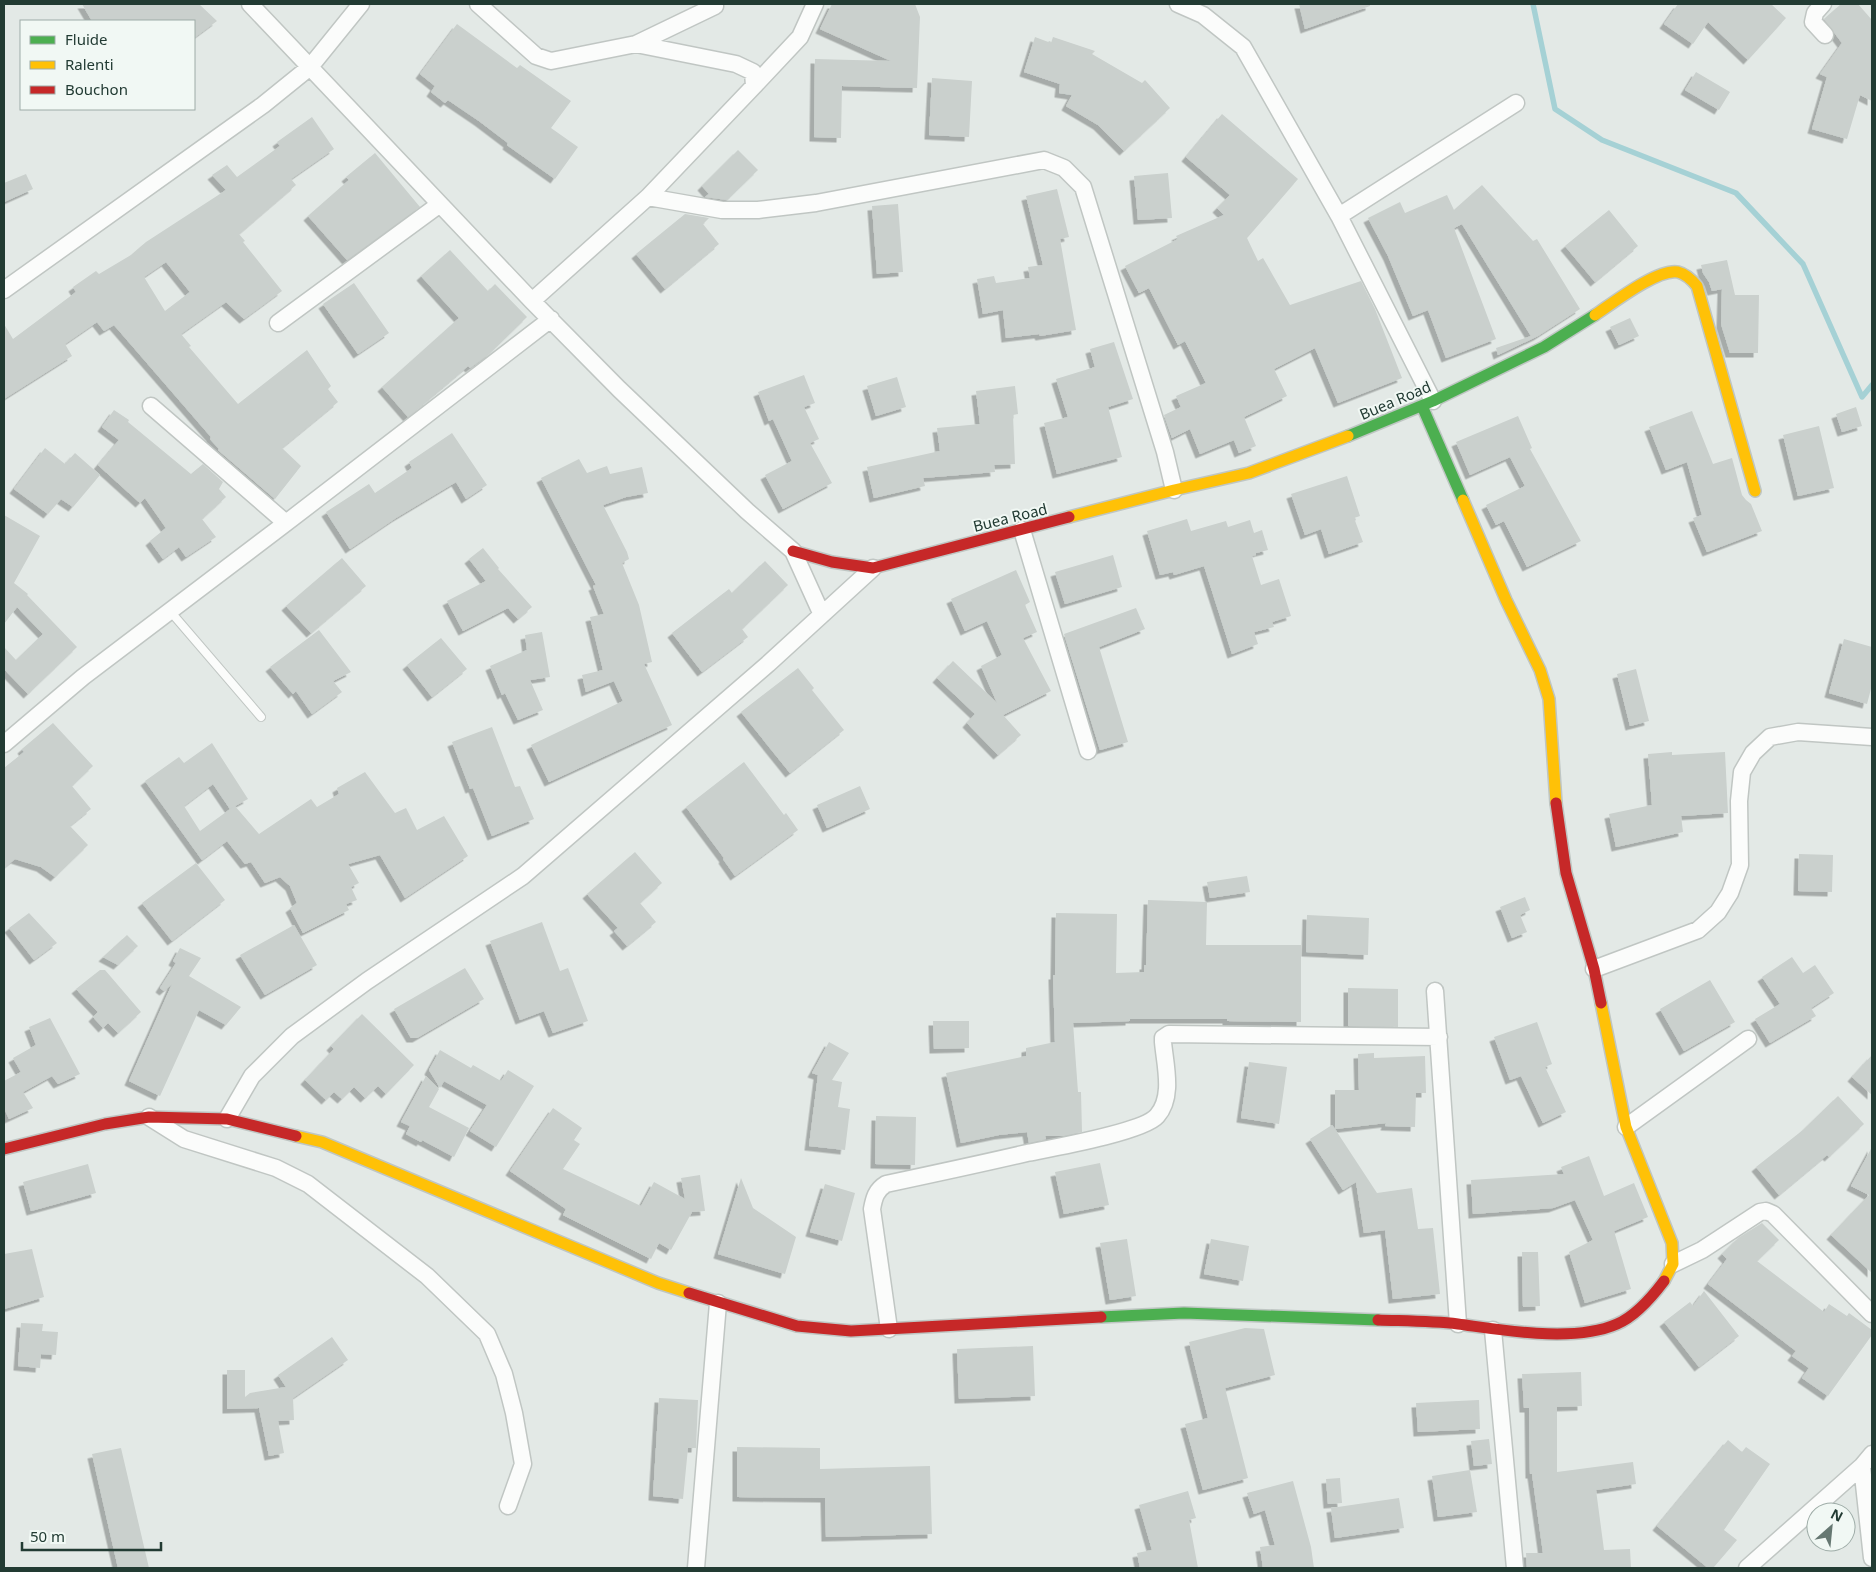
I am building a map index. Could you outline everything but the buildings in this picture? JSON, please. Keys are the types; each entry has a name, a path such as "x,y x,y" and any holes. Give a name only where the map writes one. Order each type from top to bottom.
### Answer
{"street":[{"path":"250,4 532,301 626,395 747,511 793,551 822,615"},
{"path":"4,290 263,105 310,68 360,4"},
{"path":"478,4 536,56 551,61 636,44 715,6"},
{"path":"532,301 648,197 754,86 800,37 815,4"},
{"path":"4,1149 105,1124 149,1118 227,1119 322,1142 658,1283 797,1326 851,1331 1184,1313 1415,1321 1458,1324 1493,1330 1573,1334 1596,1332 1618,1324 1648,1302 1664,1281 1673,1264 1672,1243 1626,1127 1594,969 1566,873 1555,798 1553,742 1548,699 1540,670 1506,600 1427,403 1339,216 1243,47 1203,15 1178,4"},
{"path":"1823,4 1815,13 1813,22 1825,35"},
{"path":"636,44 736,64 753,72 754,86"},
{"path":"1339,216 1516,103"},
{"path":"648,197 722,210 758,210 816,203 1044,160 1064,168 1084,187 1165,452 1174,490"},
{"path":"278,323 440,204"},
{"name":"Buea Road","path":"873,568 1174,490 1249,473 1343,438 1427,403 1544,347 1656,276 1668,272 1678,272 1690,277 1697,286 1754,491"},
{"path":"4,744 83,676 286,523 551,318"},
{"path":"151,406 286,523"},
{"path":"1022,530 1088,751"},
{"path":"793,551 832,562 873,568"},
{"path":"227,1119 252,1076 292,1036 366,981 523,876 822,615 873,568"},
{"path":"1594,969 1698,930 1718,912 1730,893 1740,865 1739,801 1742,772 1753,753 1770,737 1798,732 1872,737"},
{"path":"1435,991 1458,1324"},
{"path":"889,1329 872,1209 874,1198 879,1189 886,1184 1083,1141 1152,1121 1163,1107 1167,1096 1163,1038 1169,1034 1438,1037"},
{"path":"1626,1127 1748,1039"},
{"path":"149,1118 184,1139 276,1168 308,1184 427,1276 487,1334 504,1374 514,1413 523,1464 508,1506"},
{"path":"1673,1264 1702,1250 1760,1212 1766,1211 1773,1214 1872,1314"},
{"path":"696,1568 718,1303"},
{"path":"1493,1330 1515,1568"},
{"path":"1867,1460 1872,1558"},
{"path":"1747,1568 1867,1460"}],"lane":[{"path":"170,610 261,717"}],"waterway":[{"path":"1533,4 1555,109 1602,140 1736,193 1803,264 1862,397 1872,385"}],"traffic: fast":[{"path":"1348,436 1433,401 1544,347 1595,315"},
{"path":"1422,406 1463,500"},
{"path":"1101,1317 1184,1313 1378,1320"}],"traffic: slow":[{"path":"1595,315 1659,275 1678,272 1691,279 1697,286 1755,491"},
{"path":"1069,517 1249,473 1348,436"},
{"path":"1463,500 1506,600 1540,670 1549,699 1556,803"},
{"path":"1601,1003 1626,1127 1672,1243 1673,1264 1664,1281"},
{"path":"296,1136 322,1142 658,1283 689,1293"}],"traffic: jam":[{"path":"793,551 832,562 873,568 1069,517"},
{"path":"1556,803 1566,873 1594,969 1601,1003"},
{"path":"4,1149 105,1124 149,1117 227,1119 296,1136"},
{"path":"1378,1320 1448,1323 1517,1332 1580,1333 1600,1330 1624,1321 1643,1305 1664,1281"},
{"path":"689,1293 797,1326 851,1331 1101,1317"}]}
